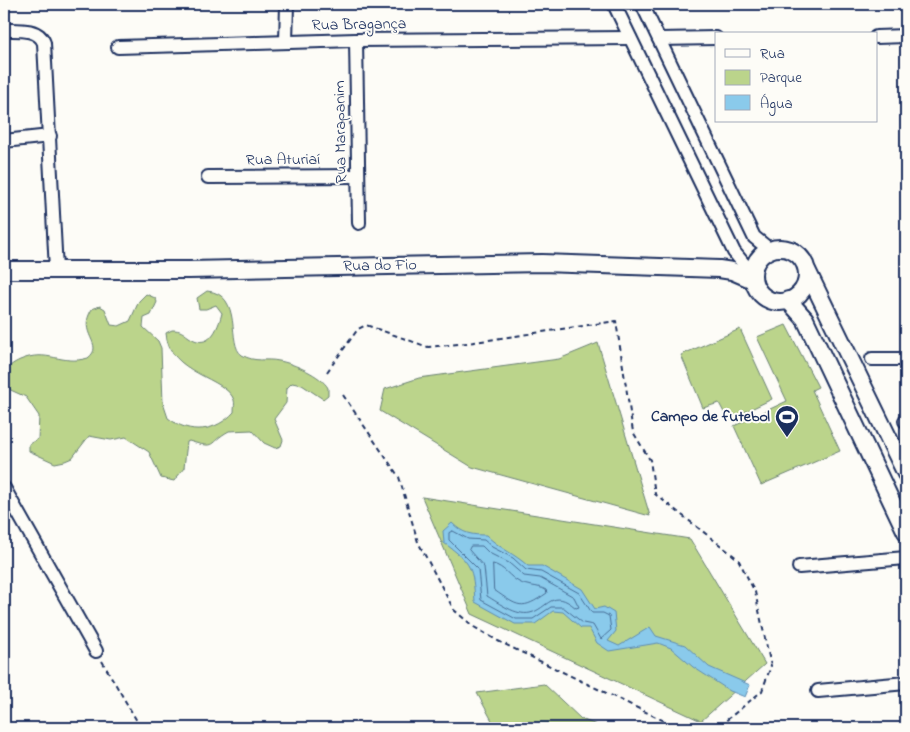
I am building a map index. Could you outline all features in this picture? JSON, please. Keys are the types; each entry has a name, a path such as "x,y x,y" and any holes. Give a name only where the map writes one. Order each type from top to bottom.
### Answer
{"street":[{"path":"286,42 287,4"},
{"path":"614,4 734,252 753,277 758,290 766,298 777,301 788,300 795,297 805,285 807,270"},
{"path":"642,4 754,236 770,250"},
{"path":"4,30 32,32 43,40 50,136 56,270"},
{"path":"878,37 906,36"},
{"name":"Rua Bragança","path":"118,47 356,40 630,38"},
{"path":"659,39 715,38"},
{"name":"Rua Marapanim","path":"356,40 358,223"},
{"path":"4,141 50,136"},
{"name":"Rua Aturiaí","path":"208,177 358,176"},
{"path":"753,277 758,260 770,250 786,248 793,251 804,262 905,467"},
{"name":"Rua do Fio","path":"4,270 189,270 542,263 719,269 753,277"},
{"path":"788,300 805,319 906,532"},
{"path":"872,359 906,359"},
{"path":"4,488 96,651"},
{"path":"799,567 906,558"},
{"path":"818,690 906,683"}],"path":[{"path":"327,372 358,328 366,325 428,347 616,322 633,432 650,460 656,494 738,560 755,592 771,666 762,691 717,728"},
{"path":"343,395 399,477 418,542 454,610 474,627 498,641 679,728"},
{"path":"96,651 141,728"}],"green space":[{"path":"207,291 218,294 226,301 230,310 237,350 242,355 256,360 274,360 292,364 320,379 328,388 328,395 323,399 302,385 292,383 287,388 286,403 274,419 283,440 281,446 275,448 264,443 252,430 229,431 209,445 189,441 187,442 184,468 174,481 161,478 149,452 126,437 111,440 89,436 72,458 55,463 29,451 29,444 38,439 39,416 26,397 4,387 4,377 8,368 20,360 30,357 47,356 70,360 88,358 93,353 94,348 87,325 92,309 100,306 105,309 111,325 119,326 130,321 139,301 146,294 155,298 157,302 151,315 144,318 143,327 158,341 161,348 163,403 168,418 185,427 194,429 211,427 227,419 234,412 234,400 229,392 176,358 169,347 166,333 177,330 196,341 207,340 212,336 222,313 216,305 206,309 199,309 197,298"},
{"name":"Campo de futebol","path":"786,325 818,387 812,390 840,451 761,485 734,426 787,401 757,337"},
{"path":"740,329 772,399 728,420 719,403 703,408 681,355"},
{"path":"598,343 650,516 472,467 380,411 385,389 419,378 559,359"},
{"path":"422,497 690,539 765,664 701,721 472,614"},
{"path":"544,684 581,719 604,728 496,728 477,693"}],"water":[{"path":"452,523 460,530 468,533 486,535 528,566 542,566 582,589 595,609 604,607 614,613 616,631 608,641 619,646 650,627 656,636 685,645 709,667 750,685 745,697 730,691 693,667 671,648 658,643 609,651 597,643 589,628 581,628 563,612 553,611 535,624 515,624 475,602 472,574 466,561 444,543 443,531"}],"place":[{"name":"Campo de futebol","path":"787,438"}]}
